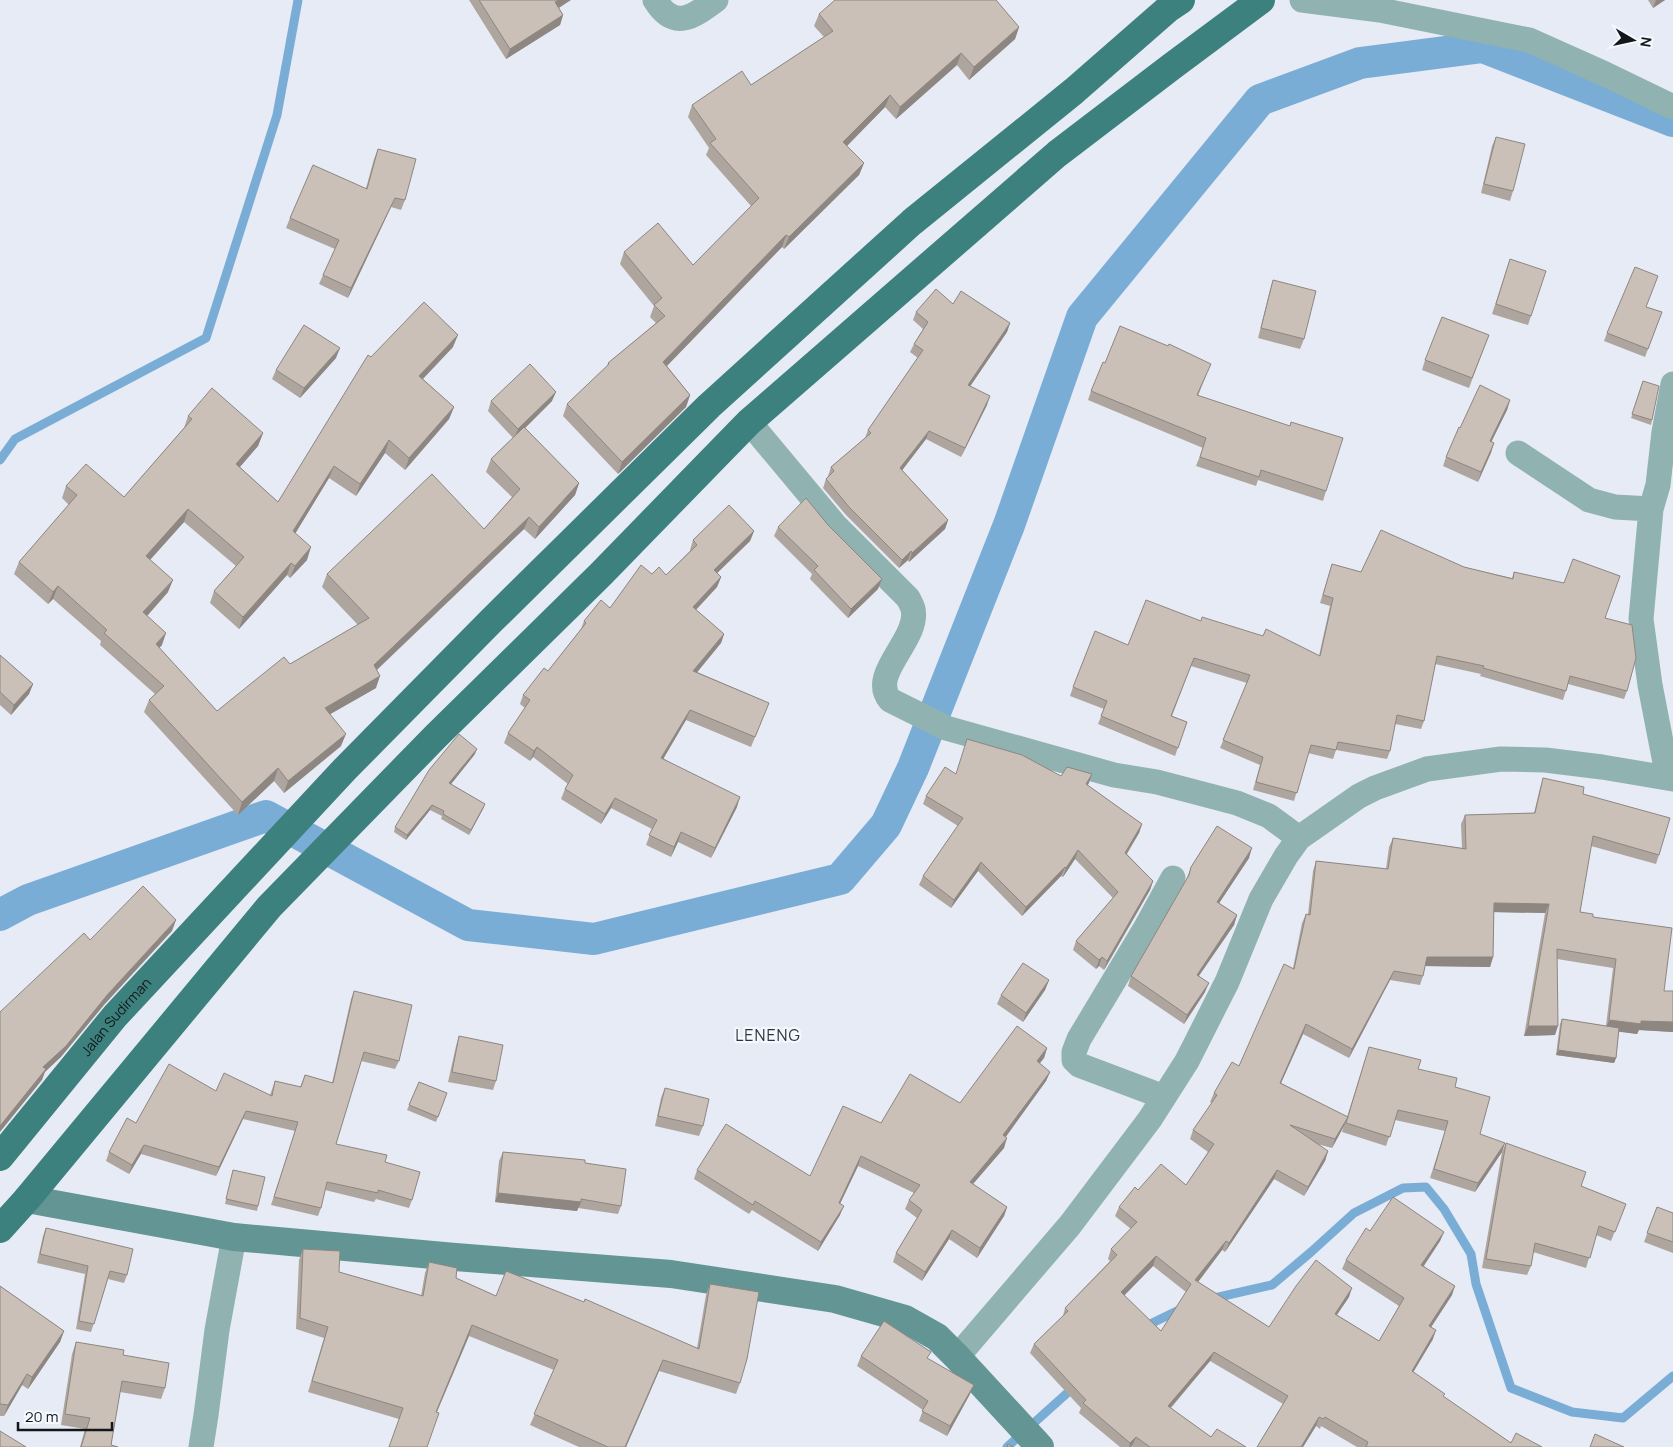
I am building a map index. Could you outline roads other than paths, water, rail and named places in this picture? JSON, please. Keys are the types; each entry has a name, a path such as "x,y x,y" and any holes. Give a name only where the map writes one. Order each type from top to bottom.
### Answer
{"main road":[{"path":"0,1229 269,907 548,624 601,574 748,422 1056,154 1170,66 1262,0"},
{"name":"Jalan Sudirman","path":"0,1157 114,1016 345,769 708,406 912,222 1074,91 1171,3"}],"street":[{"path":"655,0 666,13 682,19 694,16 716,0"},
{"path":"1302,0 1380,10 1529,40 1673,107"},
{"path":"957,1357 1070,1225 1150,1119 1187,1061 1227,982 1261,899 1286,856 1299,838 1359,796 1375,788 1427,769 1501,759 1545,760 1670,779 1650,685 1641,619 1651,509 1658,485 1664,432 1673,384"},
{"path":"748,422 835,525 908,598 913,607 913,623 884,679 884,691 890,700 946,728 1114,775 1157,782 1237,803 1269,816 1299,838"},
{"path":"1518,453 1589,500 1615,507 1651,509"},
{"path":"1164,1097 1078,1065 1074,1060 1074,1052 1079,1039 1145,929 1173,878"},
{"path":"27,1199 234,1237 671,1274 835,1299 904,1319 937,1337 1038,1445"},
{"path":"201,1447 217,1330 234,1237"}],"waterway":[{"path":"0,460 15,439 206,338 277,115 298,0"},
{"path":"0,915 28,900 266,816 468,925 594,939 840,879 886,825 913,768 1009,525 1082,317 1260,100 1360,63 1483,47 1673,121"},
{"path":"1210,1299 1272,1285 1354,1213 1403,1188 1426,1187 1444,1209 1471,1254 1476,1284 1511,1388 1572,1412 1623,1418 1673,1376"},
{"path":"1142,1329 1181,1309"},
{"path":"1007,1447 1075,1386"}],"district":[{"name":"LENENG","path":"768,1035"}]}
